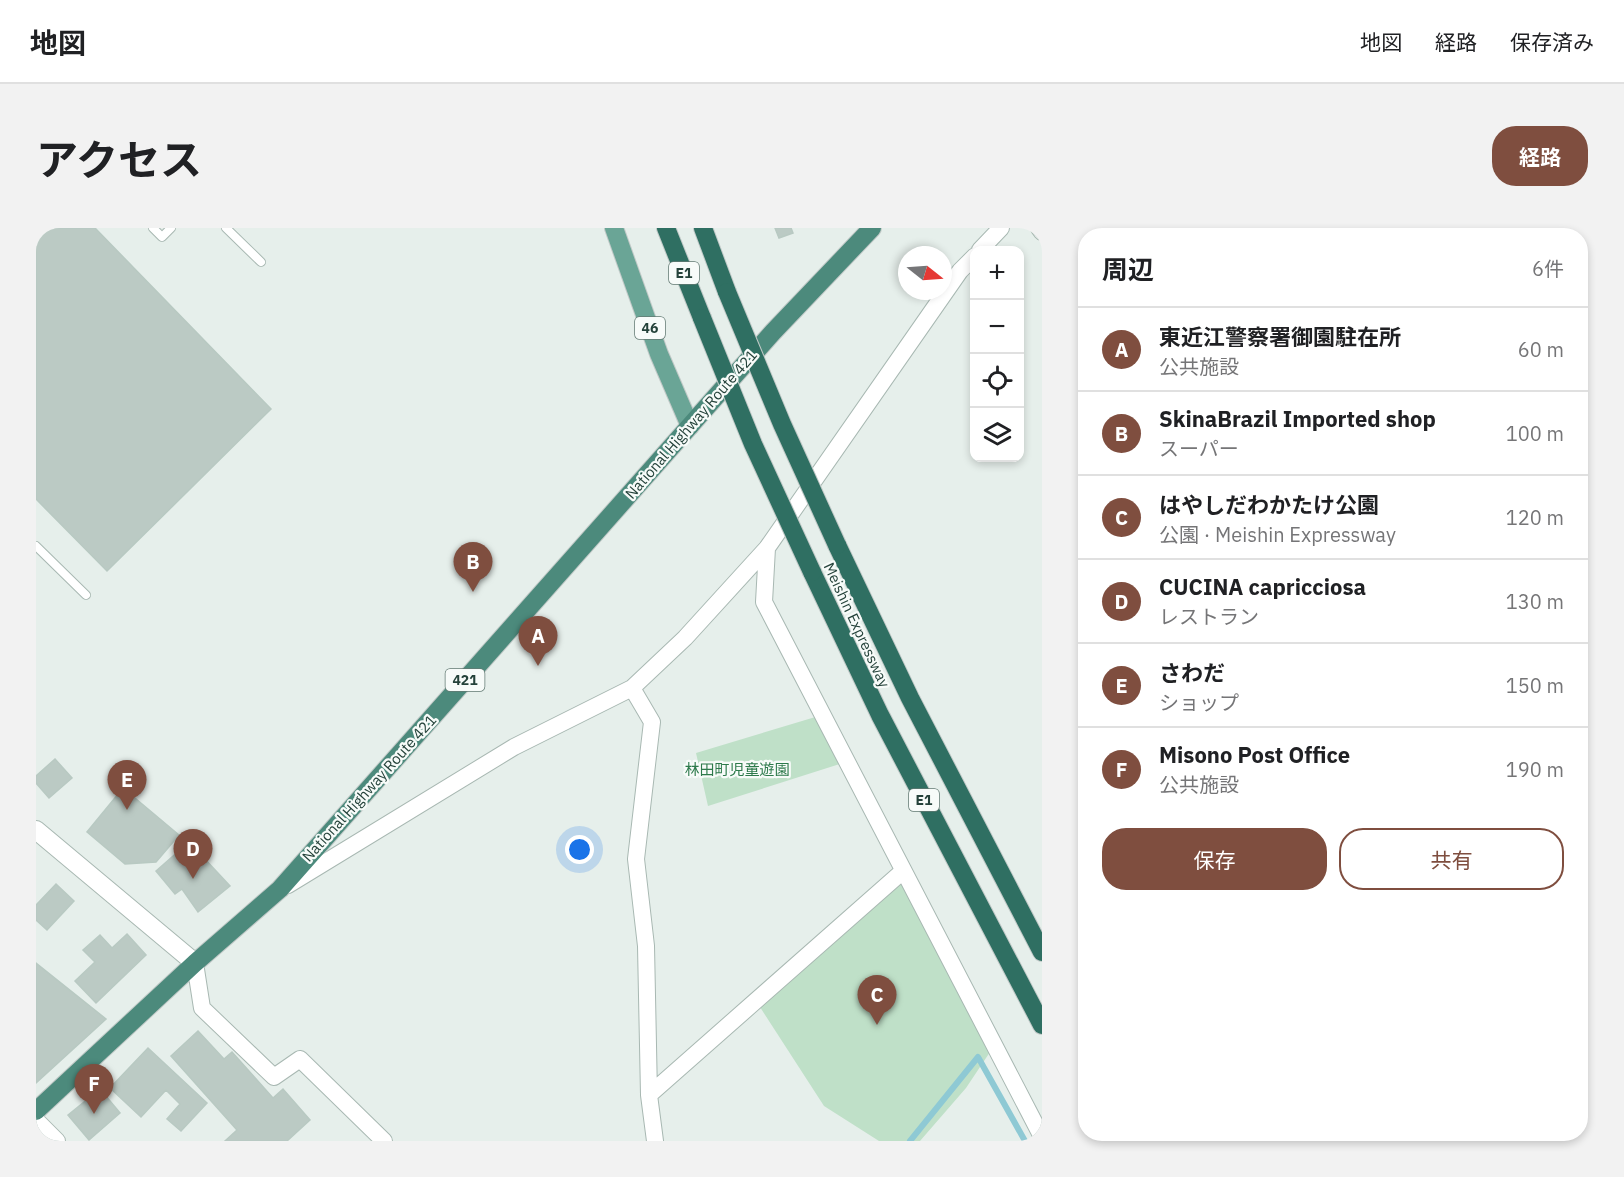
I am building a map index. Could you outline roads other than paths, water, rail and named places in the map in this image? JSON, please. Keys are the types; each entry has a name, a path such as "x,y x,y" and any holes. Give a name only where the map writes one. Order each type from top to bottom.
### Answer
{"highway":[{"name":"Meishin Expressway","path":"666,228 753,444 812,572 880,715 1042,1025"},
{"name":"Meishin Expressway","path":"703,228 782,424 837,545 910,698 1042,952"},
{"name":"National Highway Route 421","path":"36,1111 195,963 280,889 772,332 872,228"}],"main road":[{"name":"46","path":"614,228 659,354 690,426"}],"street":[{"path":"984,246 1001,228"},
{"path":"1039,228 1042,232"},
{"path":"280,889 514,747 632,688 685,638 767,548 960,271 970,261"},
{"path":"767,548 764,602 1042,1137"},
{"path":"632,688 652,722 636,859 646,946 649,1095 655,1141"},
{"path":"36,830 195,963 202,1008 273,1077 300,1059 384,1141"},
{"path":"649,1095 903,871"},
{"path":"36,1120 57,1141"}],"lane":[{"path":"153,228 162,237 171,228"},
{"path":"226,228 236,231 261,262"},
{"path":"36,546 86,595"}],"waterway":[{"path":"910,1141 978,1057 1025,1141"}],"place":[{"name":"SkinaBrazil Imported shop","path":"473,592"},
{"name":"東近江警察署御園駐在所","path":"538,666"},
{"name":"さわだ","path":"127,810"},
{"name":"CUCINA capricciosa","path":"193,879"},
{"name":"はやしだわかたけ公園","path":"877,1025"},
{"name":"Misono Post Office","path":"94,1114"}],"park label":[{"name":"林田町児童遊園","path":"737,769"}]}
